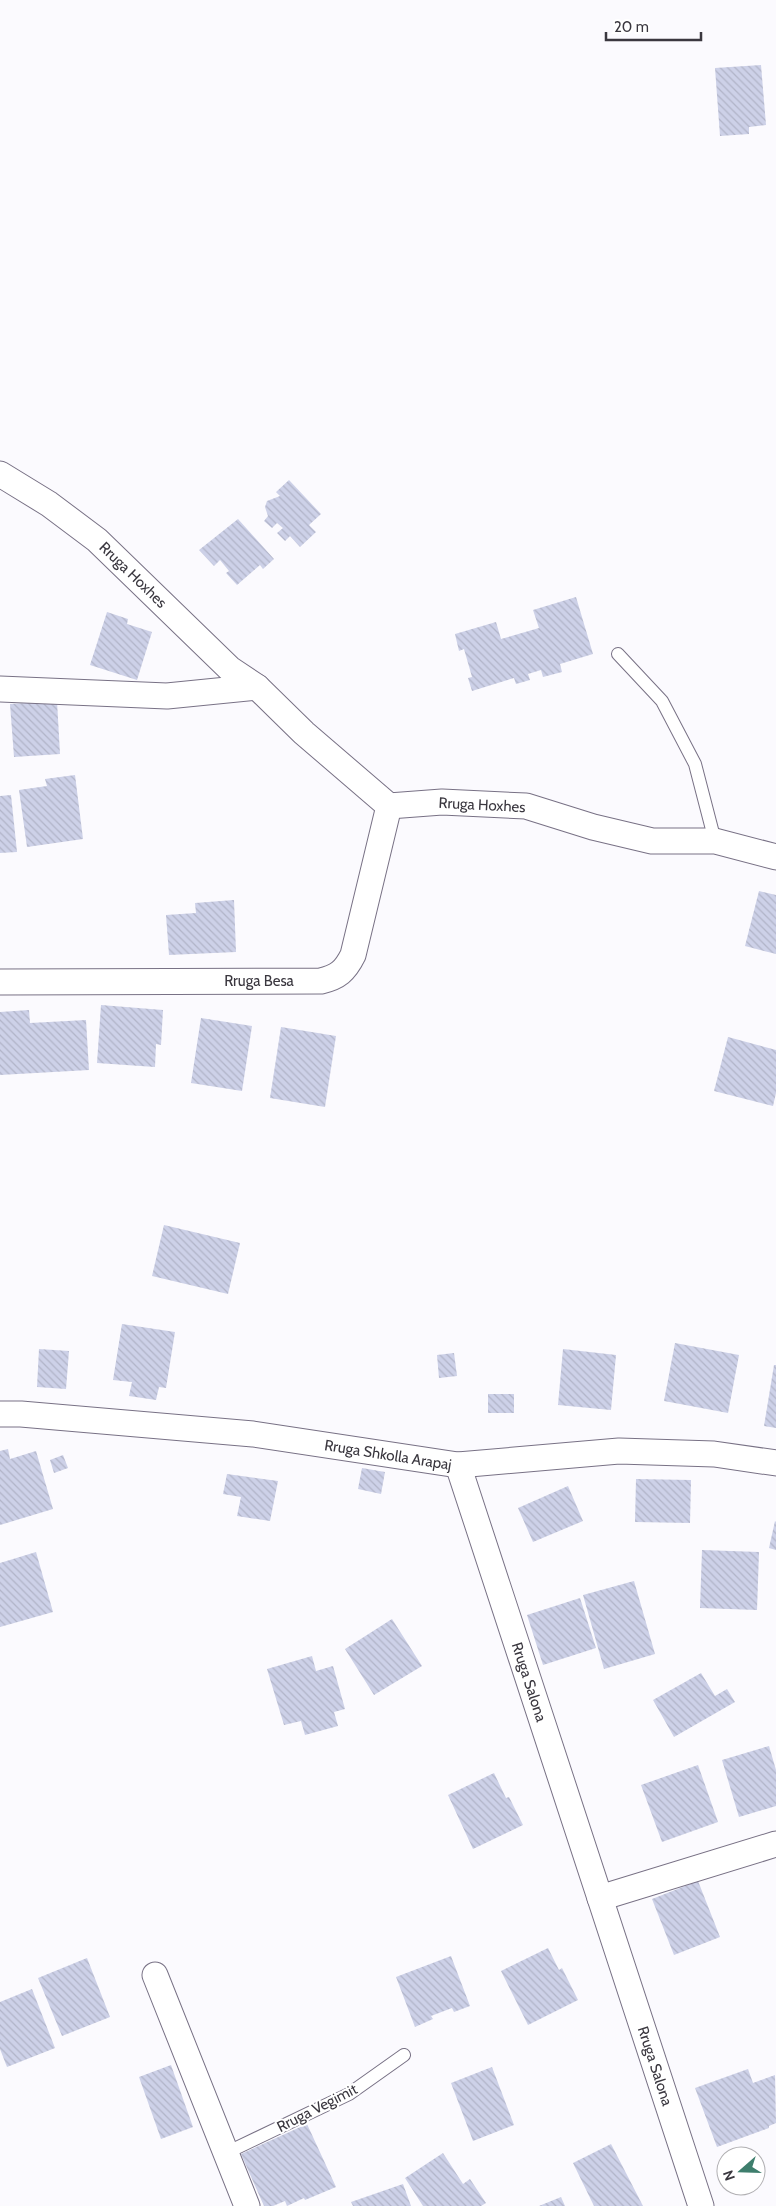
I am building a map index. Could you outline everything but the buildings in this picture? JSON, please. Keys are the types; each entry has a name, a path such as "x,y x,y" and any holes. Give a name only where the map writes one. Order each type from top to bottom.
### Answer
{"street":[{"name":"Rruga Hoxhes","path":"0,474 49,504 97,540 230,669 256,687 304,733 389,806 442,802 526,806 593,827 652,840 715,841 776,858"},
{"path":"0,689 167,696 256,687"},
{"name":"Rruga Besa","path":"0,982 321,981 335,978 346,969 353,955 389,806"},
{"name":"Rruga Shkolla Arapaj","path":"0,1414 30,1414 253,1434 458,1465 619,1451 714,1454 776,1462"},
{"name":"Rruga Salona","path":"458,1465 701,2206"},
{"path":"600,1898 776,1844"},
{"path":"155,1975 247,2206"}],"lane":[{"path":"618,654 662,701 695,764 715,841"},
{"name":"Rruga Vegimit","path":"226,2153 349,2094 404,2055"}]}
